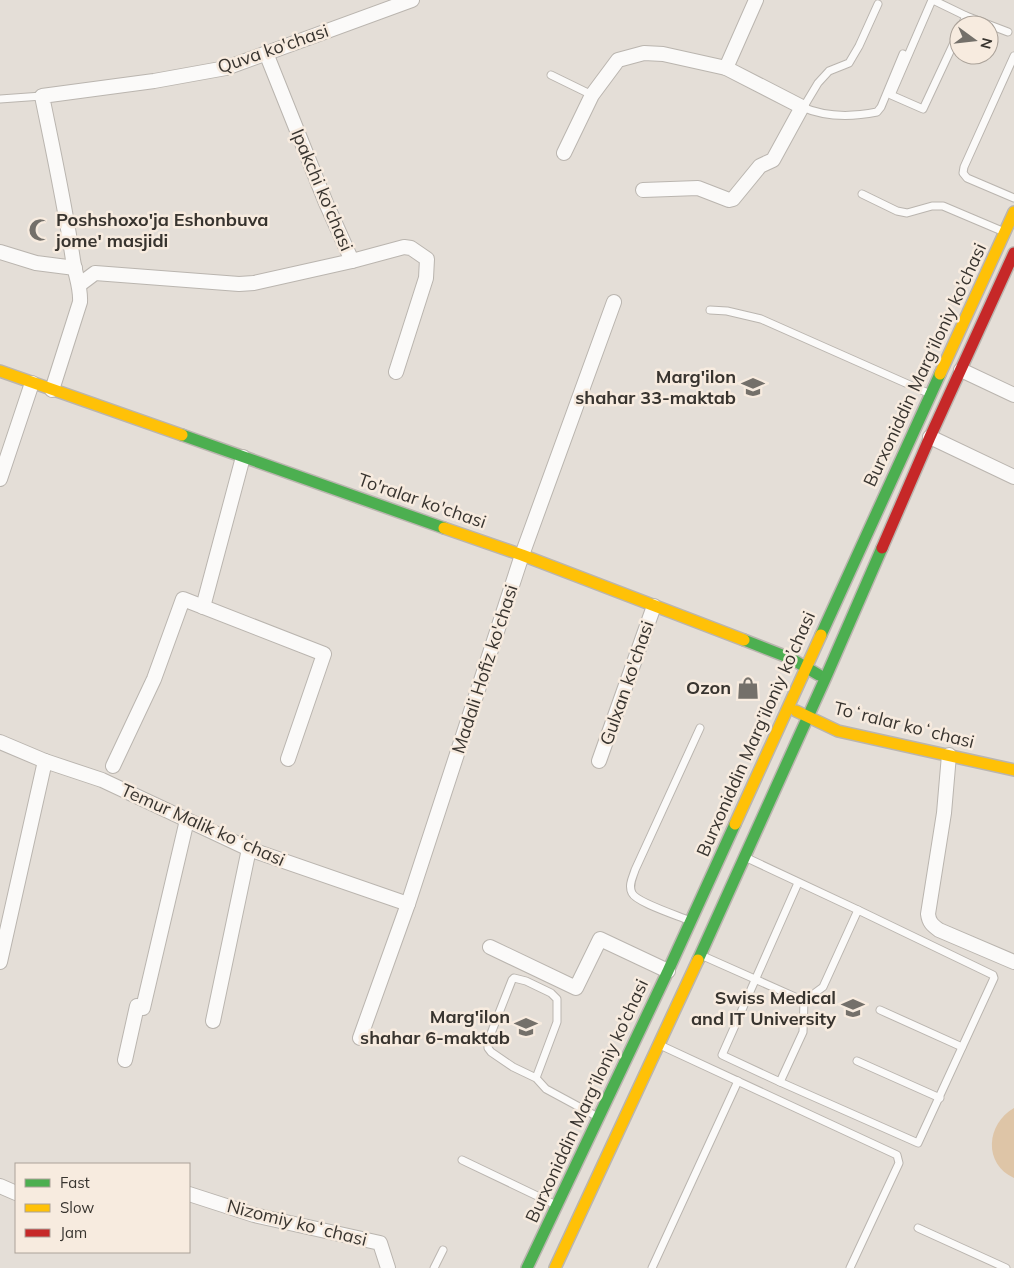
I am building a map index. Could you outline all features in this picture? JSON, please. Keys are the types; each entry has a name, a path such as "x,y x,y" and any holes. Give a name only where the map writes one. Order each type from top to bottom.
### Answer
{"main road":[{"name":"Burxoniddin Marg’iloniy ko’chasi","path":"527,1268 668,971 1014,212"},
{"name":"Burxoniddin Marg’iloniy ko’chasi","path":"555,1268 808,717 930,437 1014,255"},
{"name":"To'ralar ko'chasi","path":"0,371 522,555 790,658 825,679"},
{"name":"Toʻralar koʻchasi","path":"788,707 838,730 1014,770"}],"street":[{"name":"Quva ko'chasi","path":"42,96 154,81 226,68 412,0"},
{"path":"726,68 756,0"},
{"name":"Ipakchi ko'chasi","path":"79,285 95,273 239,284 352,261 326,203 266,53"},
{"path":"564,153 592,95 618,60 644,53 663,54 726,68 802,108 773,160 760,166 733,198 729,200 698,188 644,190"},
{"path":"42,96 68,222 74,268 79,285 80,302 52,390"},
{"path":"352,261 404,247 411,248 427,259 426,278 396,372"},
{"path":"0,252 36,263 74,268"},
{"name":"Madali Hofiz ko'chasi","path":"360,1038 408,904 522,555 614,302"},
{"path":"961,370 1014,395"},
{"path":"0,479 32,382"},
{"path":"930,437 1014,477"},
{"path":"202,607 244,457"},
{"path":"113,766 154,679 183,599 324,654 288,759"},
{"name":"Gulxan ko'chasi","path":"599,761 654,606"},
{"name":"Temur Malik koʻchasi","path":"0,742 45,761 102,780 249,849 408,904"},
{"path":"949,755 944,813 928,914 930,923 939,930 1014,962"},
{"path":"0,962 45,761"},
{"path":"125,1060 137,1006 144,1008 187,820"},
{"path":"213,1021 249,849"},
{"path":"490,947 576,988 600,939 668,971"},
{"path":"0,1186 15,1193"},
{"name":"Nizomiy koʻchasi","path":"190,1194 254,1216 380,1243 388,1268"}],"lane":[{"path":"949,53 923,109 891,96 932,0 964,15"},
{"path":"878,4 860,46 848,62 829,71 818,83 802,108 832,115 858,116 877,112 881,107 902,54"},
{"path":"999,29 1008,32"},
{"path":"1014,56 964,166 963,174 967,178 1014,198"},
{"path":"551,75 592,95"},
{"path":"0,99 42,96"},
{"path":"862,194 897,211 907,213 932,206 943,206 1005,232"},
{"path":"710,310 727,311 761,319 931,394"},
{"path":"690,921 637,898 631,890 631,883 635,870 700,728"},
{"path":"744,857 993,975 994,978 920,1141 915,1143 722,1055 798,883"},
{"path":"780,1082 803,1032 804,1002 823,987 858,910"},
{"path":"700,955 804,1002"},
{"path":"536,1078 557,1022 557,999 551,993 526,981 514,978 488,1041 488,1048 506,1062 536,1078 546,1090 598,1118"},
{"path":"880,1010 962,1048"},
{"path":"659,1045 897,1155 899,1163 850,1268"},
{"path":"857,1061 940,1098"},
{"path":"652,1268 738,1081"},
{"path":"462,1160 557,1205"},
{"path":"918,1228 1006,1268"},
{"path":"434,1268 443,1250"}],"shaded area":[{"path":"1014,1108 1014,1178 1004,1172 997,1163 993,1154 992,1144 998,1124"}],"traffic: fast":[{"path":"821,635 940,374"},
{"path":"182,435 444,528"},
{"path":"698,960 882,548"},
{"path":"744,640 790,658 819,675"},
{"path":"527,1268 668,971 735,824"}],"traffic: slow":[{"path":"940,374 1014,212"},
{"path":"0,371 182,435"},
{"path":"444,528 522,555 744,640"},
{"path":"735,824 821,635"},
{"path":"796,711 838,731 1014,770"},
{"path":"555,1268 698,960"}],"traffic: jam":[{"path":"882,548 930,437 1014,253"}],"place":[{"name":"Poshshoxo'ja Eshonbuva jome' masjidi","path":"40,230"},
{"name":"Marg'ilon shahar 33-maktab","path":"753,387"},
{"name":"Ozon","path":"748,688"},
{"name":"Swiss Medical and IT University","path":"853,1008"},
{"name":"Marg'ilon shahar 6-maktab","path":"526,1027"}]}
